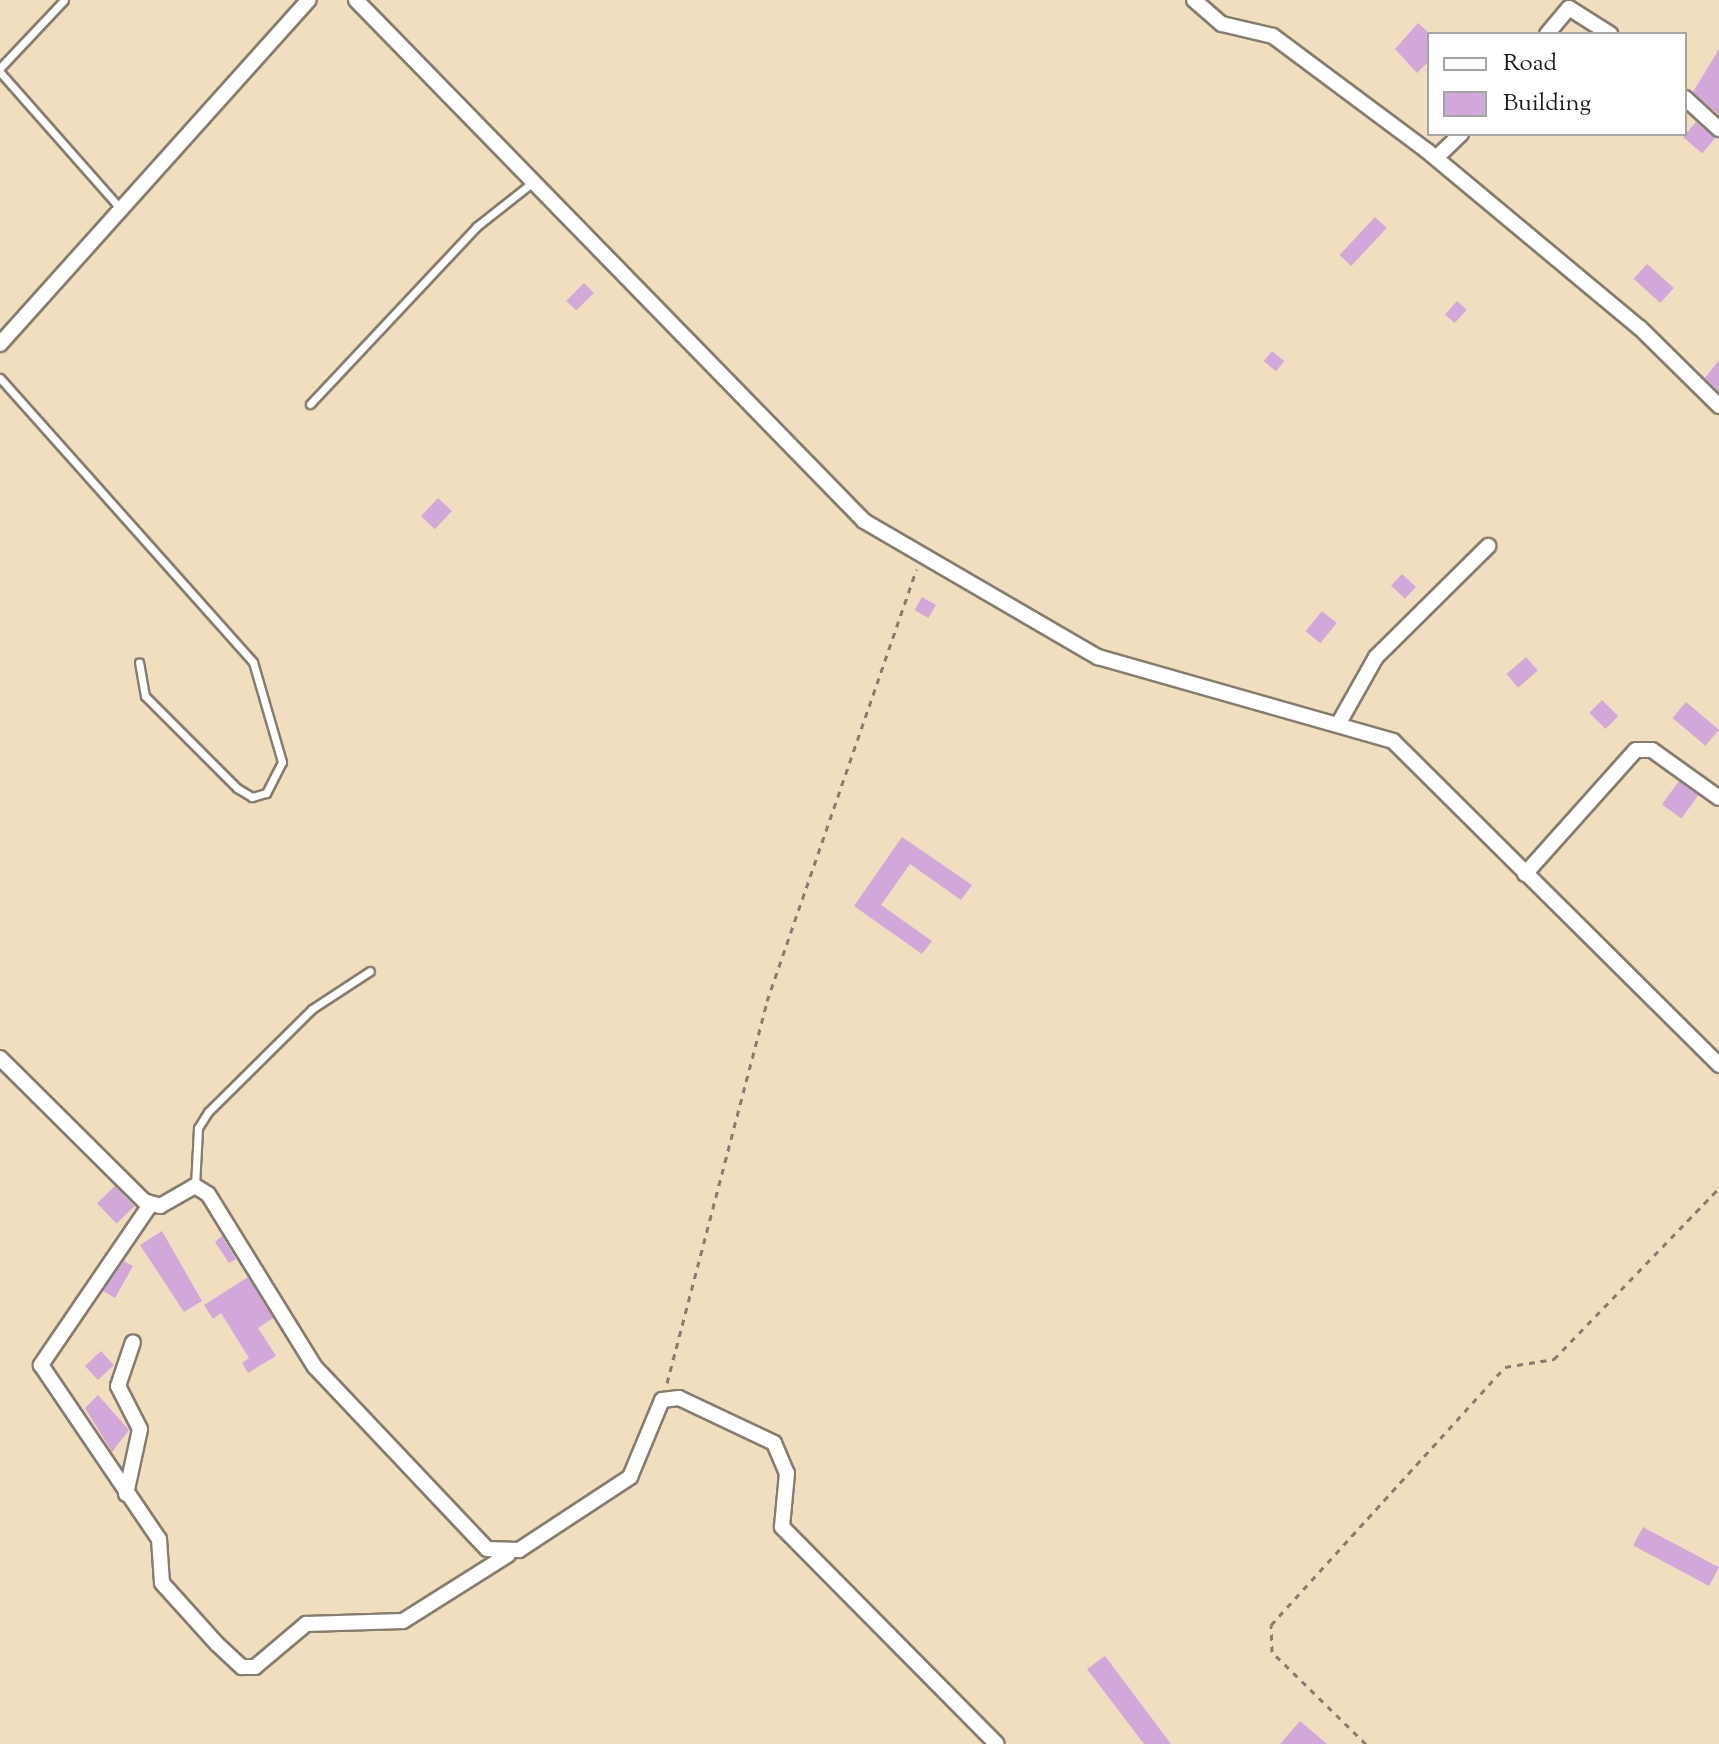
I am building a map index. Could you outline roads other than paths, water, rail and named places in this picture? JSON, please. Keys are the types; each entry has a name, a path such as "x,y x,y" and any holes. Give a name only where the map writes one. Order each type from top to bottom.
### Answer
{"street":[{"path":"0,344 309,0"},
{"path":"356,0 833,495 921,558 1098,657 1197,690 1340,721 1393,741 1420,761 1525,874 1719,1065"},
{"path":"1194,0 1222,24 1273,36 1436,158 1640,328 1719,406"},
{"path":"1548,32 1565,4 1607,32"},
{"path":"1687,100 1719,129"},
{"path":"1436,158 1459,136"},
{"path":"1340,721 1376,657 1488,546"},
{"path":"1525,874 1636,750 1661,755 1719,798"},
{"path":"0,1058 150,1205"},
{"path":"509,1555 472,1536 315,1367 208,1194 195,1186 150,1205 41,1365 159,1539 162,1583 249,1668 306,1624 403,1621 509,1555 637,1470 666,1396 774,1443 787,1473 782,1527 997,1744"},
{"path":"126,1494 140,1429 118,1386 133,1342"}],"lane":[{"path":"64,0 0,70 120,208"},
{"path":"310,404 476,227 533,182"},
{"path":"0,378 253,662 282,762 266,793 252,797 237,788 145,696 139,663"},
{"path":"195,1186 198,1128 208,1112 312,1009 370,971"}]}
